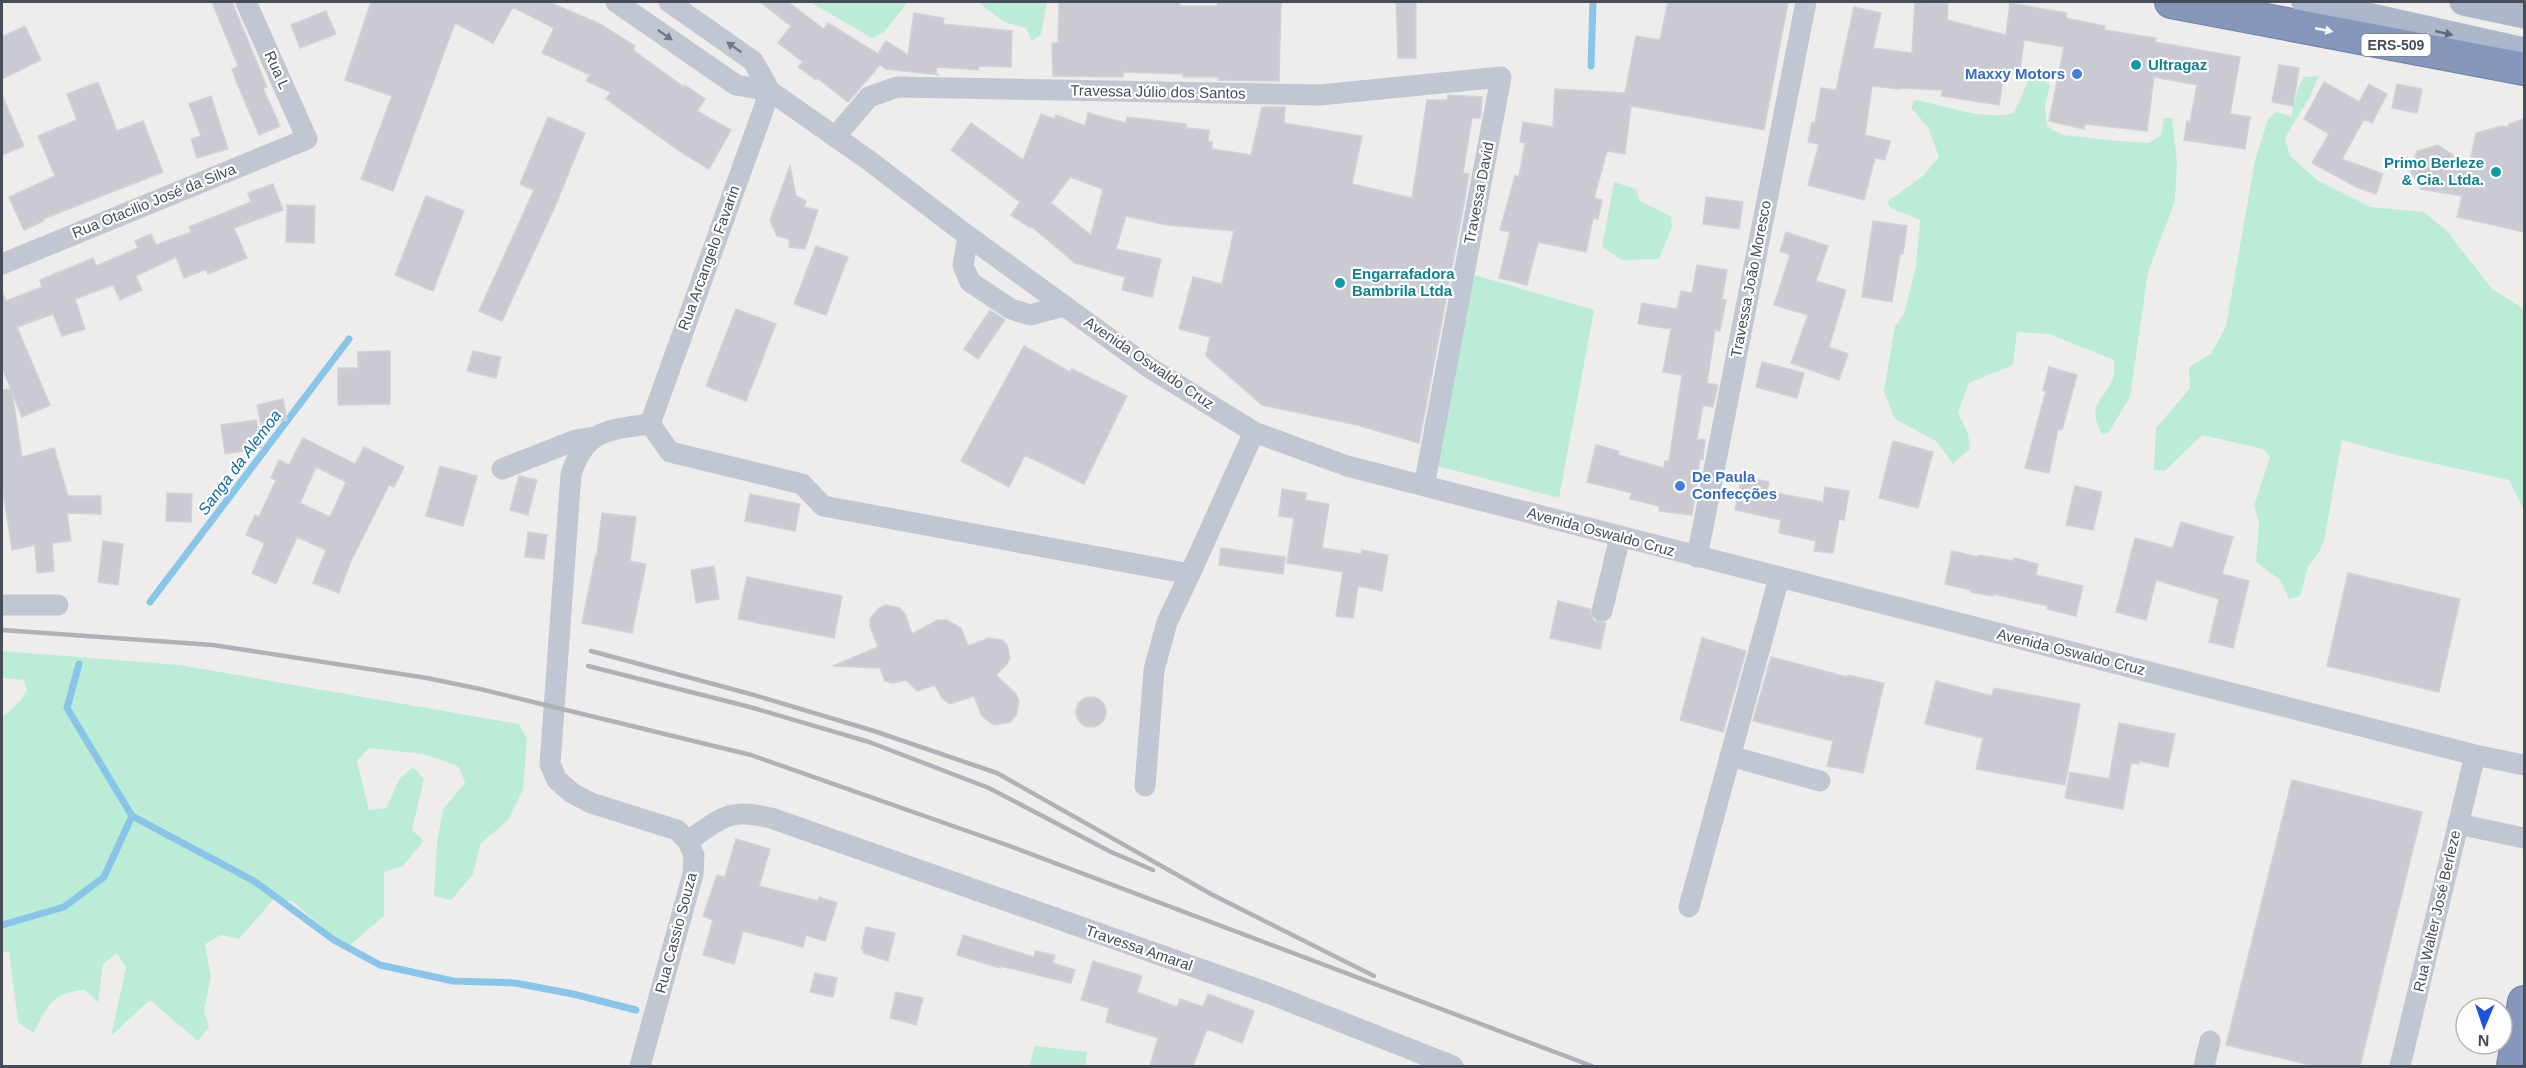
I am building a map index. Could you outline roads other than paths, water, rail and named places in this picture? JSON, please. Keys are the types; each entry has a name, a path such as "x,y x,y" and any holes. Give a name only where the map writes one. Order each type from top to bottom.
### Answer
{"highway":[{"name":"ERS-509","path":"2171,2 2524,69"},
{"path":"2513,1066 2524,1002"}],"main road":[{"name":"ERS-509","path":"2305,2 2524,51"},
{"path":"2463,2 2524,15"}],"street":[{"name":"Rua L","path":"246,2 308,139"},
{"name":"Avenida Oswaldo Cruz","path":"616,2 736,84 770,92 867,159 968,236 1150,368 1254,432 1347,466 1779,578 2524,765"},
{"name":"Avenida Oswaldo Cruz","path":"669,2 753,61 770,92"},
{"name":"Travessa João Moresco","path":"1697,557 1806,2"},
{"name":"Travessa Júlio dos Santos","path":"835,137 869,97 897,87 1320,95 1501,77"},
{"name":"Travessa David","path":"1424,486 1501,77"},
{"name":"Rua Arcangelo Favarin","path":"650,424 770,92"},
{"name":"Rua Otacilio José da Silva","path":"2,261 308,139"},
{"path":"968,236 963,265 970,282 1011,309 1030,315 1064,306"},
{"path":"502,470 576,440 598,436 613,430 650,424 670,452 802,484 823,506 1190,574"},
{"path":"1145,786 1154,670 1167,622 1254,432"},
{"path":"598,436 583,447 571,474 550,764 557,780 572,793 591,803 677,830 688,841"},
{"path":"1602,611 1620,537"},
{"path":"1689,907 1779,578"},
{"path":"2,605 58,605"},
{"name":"Rua Walter José Berleze","path":"2400,1066 2475,754"},
{"path":"1730,756 1820,781"},
{"name":"Travessa Amaral","path":"688,841 731,813 750,812 774,819 1268,993 1453,1066"},
{"path":"2458,824 2524,838"},
{"name":"Rua Cassio Souza","path":"640,1066 693,874 694,856 688,841"},
{"path":"2204,1066 2210,1041"}],"waterway":[{"path":"1591,66 1593,2"},
{"name":"Sanga da Alemoa","path":"150,602 349,339"},
{"name":"Sanga da Alemoa","path":"2,925 64,907 104,877 132,816 67,708 79,664"},
{"path":"132,816 254,881 334,940 380,965 453,981 515,983 573,994 636,1010"}],"railway":[{"path":"2,630 213,645 427,678 751,755 1007,845 1592,1066"},
{"path":"591,651 754,695 874,731 997,773 1211,894 1374,976"},
{"path":"588,666 750,707 869,742 989,788 1111,852 1153,870"}],"place":[{"name":"Ultragaz","path":"2136,65"},
{"name":"Maxxy Motors","path":"2077,74"},
{"name":"Primo Berleze & Cia. Ltda.","path":"2496,172"},
{"name":"Engarrafadora Bambrila Ltda","path":"1340,283"},
{"name":"De Paula Confecções","path":"1680,486"}]}
